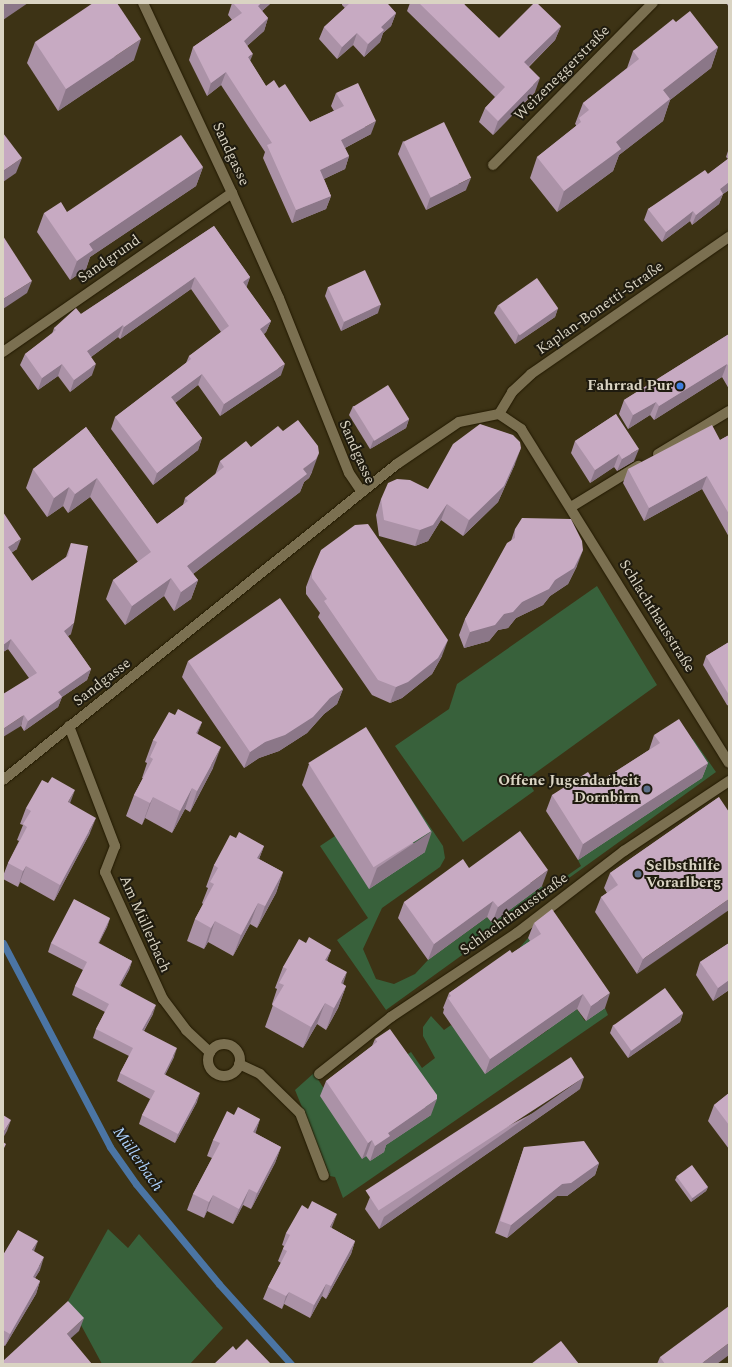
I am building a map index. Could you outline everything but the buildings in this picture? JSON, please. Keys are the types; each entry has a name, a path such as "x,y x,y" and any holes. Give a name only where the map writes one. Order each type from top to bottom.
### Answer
{"street":[{"name":"Sandgasse","path":"3,780 362,492 349,473 279,298 232,193 143,3"},
{"name":"Weizeneggerstraße","path":"493,164 653,3"},
{"name":"Sandgrund","path":"3,352 232,193"},
{"name":"Kaplan-Bonetti-Straße","path":"499,414 512,392 531,374 729,237"},
{"path":"571,507 729,411"},
{"path":"362,492 397,464 459,422 499,414"},
{"name":"Schlachthausstraße","path":"499,414 521,429 571,507 729,763"},
{"name":"Am Müllerbach","path":"69,726 115,846 105,872 163,999 186,1030 210,1052"},
{"name":"Schlachthausstraße","path":"319,1074 391,1017 517,933 624,851 729,781"},
{"path":"219,1044 231,1046 239,1055 239,1064 228,1075 216,1074 209,1064 210,1052 219,1044"},
{"path":"239,1064 260,1074 300,1113 324,1176"}],"green space":[{"path":"597,586 657,685 527,779 534,791 463,842 395,746 449,709 457,684"},
{"path":"693,739 716,772 386,1010 337,940 368,918 320,846 335,836 375,745 443,846 445,858 440,867 382,908 363,949 376,979 394,984 415,974 428,960 487,917 492,923 542,886 545,891 581,866 578,860"},
{"path":"528,938 585,1021 605,1008 608,1015 343,1198 335,1177 330,1176 295,1090 314,1073 326,1092 397,1061 411,1052 422,1068 435,1058 423,1036 423,1027 431,1016 444,1030 451,1025 488,1071 548,1030 517,979 516,952"},
{"path":"108,1229 128,1248 139,1234 223,1328 190,1364 102,1364 68,1301"}],"waterway":[{"name":"Müllerbach","path":"3,943 110,1147 136,1184 219,1284 291,1364"}],"place":[{"name":"Fahrrad Pur","path":"680,386"},
{"name":"Offene Jugendarbeit Dornbirn","path":"647,789"},
{"name":"Selbsthilfe Vorarlberg","path":"638,874"}]}
